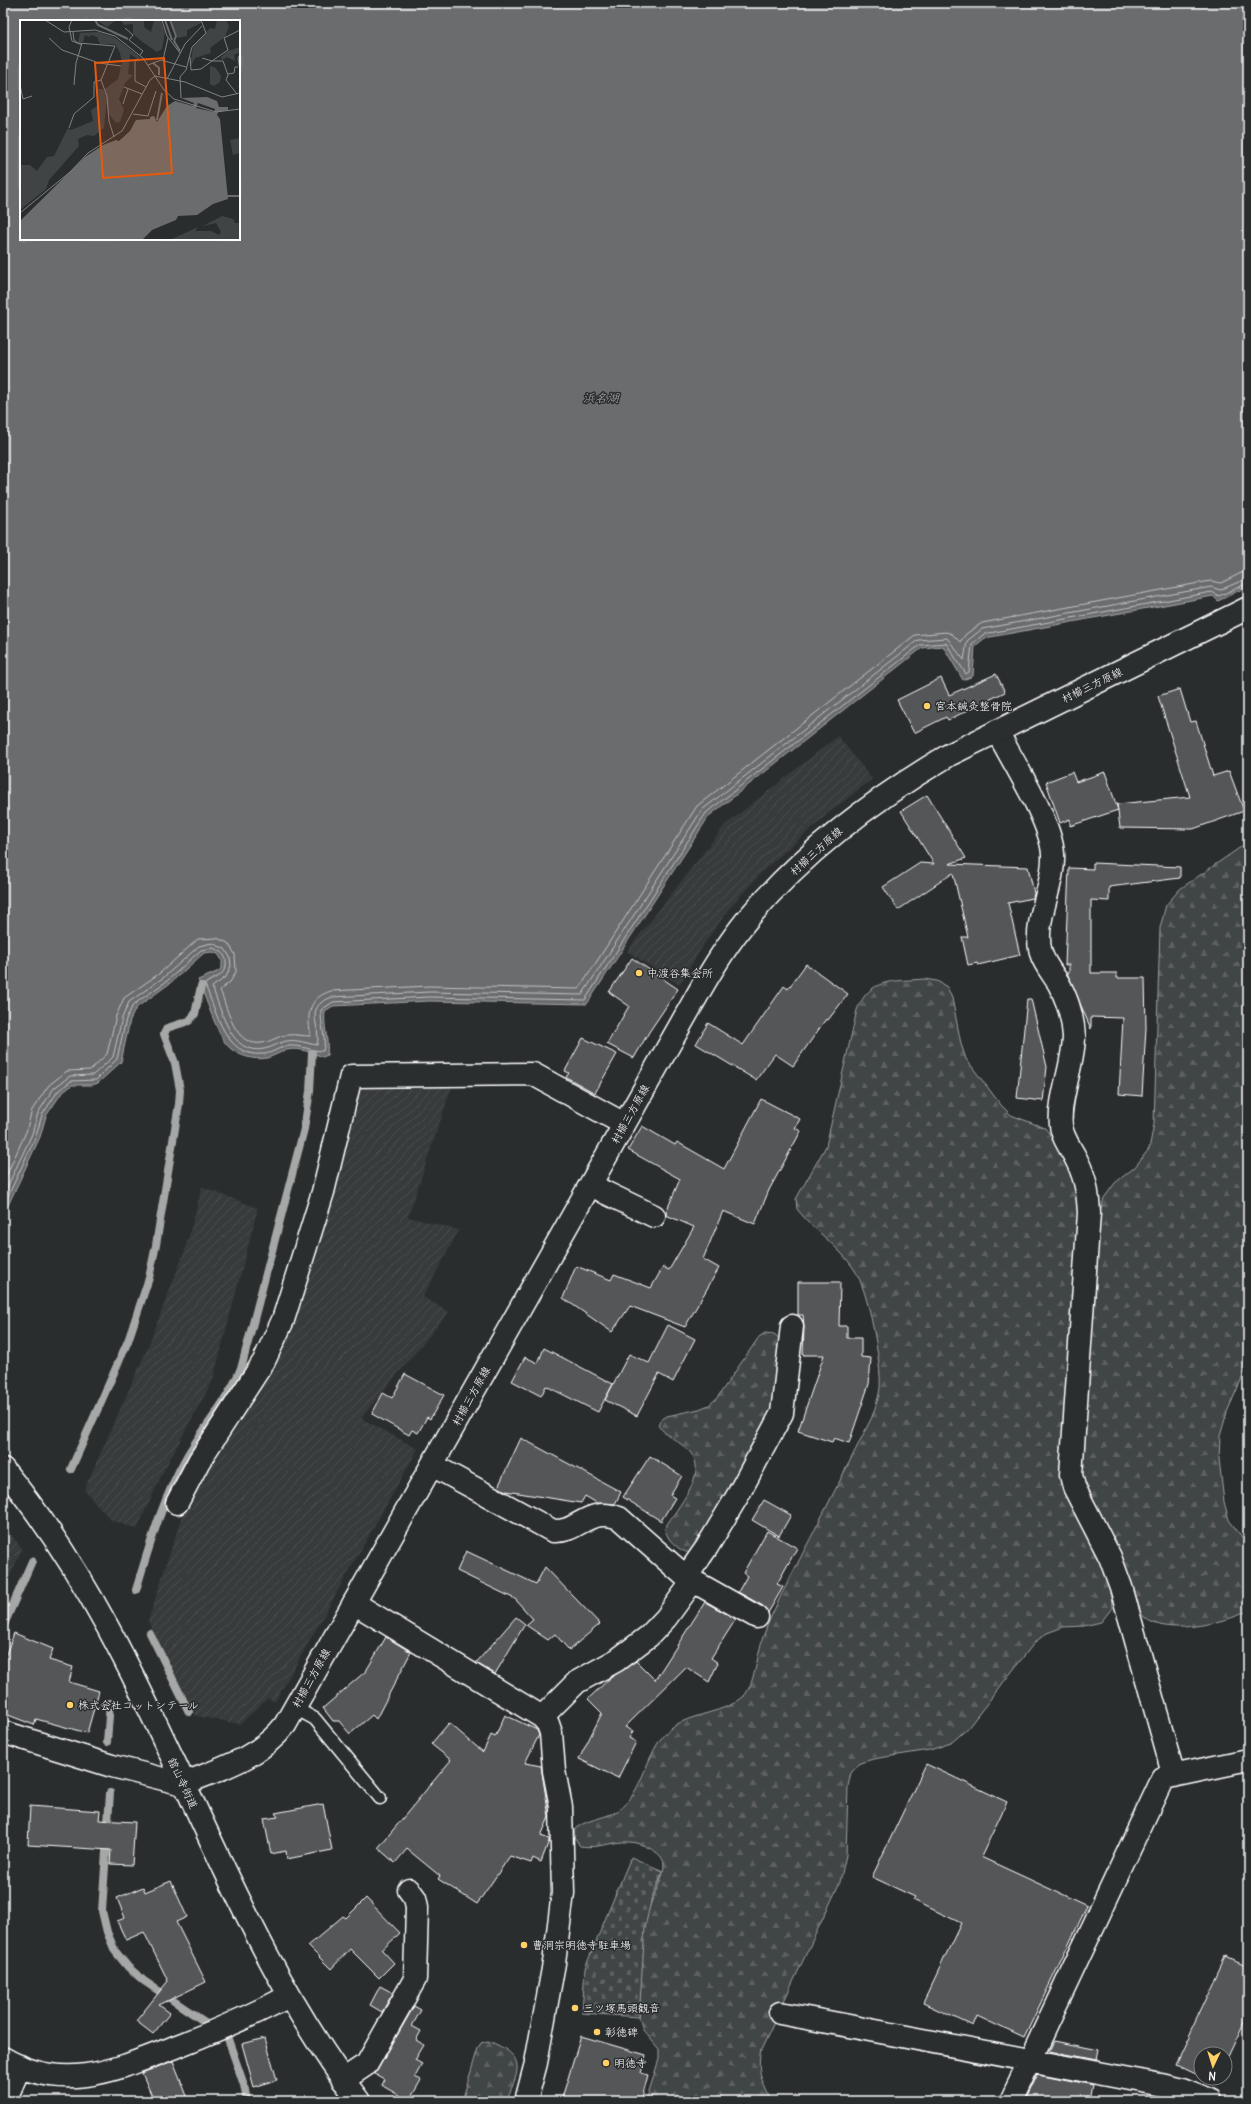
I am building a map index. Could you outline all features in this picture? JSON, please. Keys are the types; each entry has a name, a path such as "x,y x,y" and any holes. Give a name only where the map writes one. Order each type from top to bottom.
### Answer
{"street":[{"name":"村櫛三方原線","path":"183,1784 252,1755 265,1747 285,1725 624,1124 725,949 750,915 779,884 843,827 877,801 949,755 1248,608"},
{"path":"997,731 1044,820 1050,837 1053,855 1052,873 1039,941 1041,954 1059,985 1070,1009 1074,1035 1071,1062 1061,1110 1061,1126 1084,1178 1089,1214 1072,1474 1074,1487 1110,1557 1121,1588 1174,1776"},
{"path":"177,1503 199,1461 253,1379 275,1341 291,1299 297,1247 323,1192 351,1076 533,1074 624,1124"},
{"path":"591,1184 604,1192 654,1216"},
{"path":"542,1717 548,1709 577,1682 617,1660 649,1636 666,1618 690,1579 782,1413 792,1326"},
{"path":"432,1465 553,1531 566,1530 591,1517 601,1515 610,1515 619,1518 690,1579 757,1617"},
{"name":"舘山寺街道","path":"3,1469 44,1521 86,1588 144,1701 242,1909 289,1996 359,2101"},
{"path":"354,1603 542,1717 548,1724 552,1733 554,1771 561,1807 562,1905 536,2063 527,2097"},
{"path":"3,1732 112,1766 183,1784"},
{"path":"1011,2101 1163,1778 1248,1760"},
{"path":"344,2080 367,2064 415,1978 417,1907 415,1898 409,1890"},
{"path":"4,2101 12,2062 49,2075 73,2077 97,2075 119,2069 246,2019 289,1996"},
{"path":"780,2013 1161,2084 1182,2090 1210,2101"}],"lane":[{"path":"295,1708 315,1719 380,1798"}],"shaded area":[{"path":"838,736 872,779 830,812 765,869 735,902 708,938 679,985 627,951 725,825"},
{"path":"453,1083 408,1217 459,1230 423,1297 449,1312 361,1418 418,1449 275,1702 268,1698 240,1724 196,1716 148,1621 185,1506 194,1485 260,1384 356,1092 366,1084"},
{"path":"202,1187 258,1208 213,1380 164,1470 137,1529 111,1520 84,1490 147,1349 185,1250"},
{"path":"3,1523 22,1549 3,1592"}],"green space":[{"path":"1248,842 1248,1364 1227,1412 1220,1436 1219,1459 1224,1502 1229,1520 1248,1545 1248,1611 1225,1620 1195,1626 1166,1626 1154,1623 1144,1617 1140,1611 1084,1484 1082,1473 1099,1216 1104,1198 1115,1183 1135,1167 1149,1149 1154,1124 1160,928 1166,905 1180,889"},
{"path":"924,979 937,981 947,987 952,998 961,1044 966,1059 1001,1105 1011,1115 1045,1128 1052,1137 1075,1181 1079,1213 1061,1461 1111,1590 1112,1608 1101,1622 1084,1626 1063,1627 1047,1633 1035,1642 967,1729 951,1743 930,1750 873,1759 860,1763 851,1773 848,1786 846,1855 840,1882 761,2050 759,2065 761,2077 771,2101 646,2101 659,2059 659,2049 643,2030 639,2017 642,1952 647,1914 662,1876 664,1861 655,1851 636,1843 620,1842 589,1847 580,1846 574,1838 575,1829 587,1822 613,1813 624,1806 637,1787 657,1745 671,1728 688,1719 718,1710 736,1702 747,1692 753,1678 763,1637 772,1614 872,1417 880,1388 880,1377 873,1327 864,1292 854,1269 841,1253 797,1209 796,1199 826,1146 857,1010 862,999 876,986 884,983"},
{"path":"765,1333 774,1334 780,1339 775,1410 692,1553 683,1551 671,1541 665,1528 683,1501 694,1480 696,1470 695,1460 686,1448 666,1434 659,1427 661,1420 667,1416 699,1409 709,1405 717,1398 759,1337"},
{"path":"631,1857 663,1871 652,1897 645,1927 639,2017 582,2013 585,1968"},
{"path":"488,2041 509,2052 515,2058 517,2072 511,2090 506,2101 462,2101 478,2048 481,2043"}],"water":[{"name":"浜名湖","path":"3,3 1248,3 1248,586 1218,601 1213,596 985,638 975,646 973,676 963,680 943,646 922,648 709,816 587,1004 429,1001 333,1006 325,1011 327,1055 323,1057 305,1051 292,1049 267,1058 256,1059 230,1049 219,1032 198,980 219,971 222,967 222,960 218,954 212,952 204,953 169,984 136,1008 130,1020 121,1062 98,1083 92,1085 72,1085 61,1094 46,1116 40,1137 3,1216"}],"building":[{"path":"996,674 1005,692 948,720 946,717 914,733 897,700 941,678 949,695"},
{"path":"1180,689 1190,722 1196,721 1213,776 1229,771 1244,811 1193,829 1120,828 1117,804 1190,797 1158,696"},
{"path":"1072,772 1076,782 1105,772 1118,810 1070,826 1070,819 1060,823 1046,782"},
{"path":"927,795 966,858 949,864 1028,867 1034,893 1033,898 1008,903 1020,955 978,965 977,963 968,965 962,937 968,937 953,873 898,910 883,887 920,863 934,864 901,811"},
{"path":"1093,863 1180,867 1180,878 1109,887 1109,901 1091,900 1091,973 1117,973 1117,978 1145,978 1146,1028 1142,1096 1119,1094 1123,1018 1091,1017 1091,1029 1067,973 1069,973 1069,965 1065,965 1069,868 1093,869"},
{"name":"中渡谷集会所","path":"632,958 678,989 649,1032 634,1058 607,1044 629,1006 609,992"},
{"path":"806,964 848,994 828,1020 826,1019 793,1066 775,1054 756,1080 696,1044 708,1023 743,1045 784,986 788,989"},
{"path":"1027,999 1031,999 1047,1067 1043,1101 1017,1098"},
{"path":"583,1038 617,1054 595,1093 566,1077 569,1073 565,1071"},
{"path":"761,1099 800,1119 795,1128 801,1131 769,1190 755,1224 723,1211 703,1259 719,1268 685,1327 630,1306 612,1332 563,1298 576,1266 611,1280 614,1274 651,1288 663,1267 669,1270 694,1227 666,1215 680,1179 628,1150 642,1126 675,1145 677,1142 724,1169"},
{"path":"798,1282 840,1282 839,1326 847,1326 847,1338 861,1338 861,1357 871,1358 869,1384 849,1443 834,1438 832,1442 798,1431 824,1355 803,1355 804,1327 803,1315 798,1315"},
{"path":"668,1325 695,1339 673,1382 659,1374 637,1416 605,1400 629,1354 649,1363"},
{"path":"544,1348 613,1384 598,1412 546,1386 541,1396 512,1381 525,1357 538,1363"},
{"path":"405,1374 444,1395 430,1419 427,1417 418,1433 412,1430 409,1435 372,1414 383,1393 392,1398"},
{"path":"521,1438 621,1492 615,1504 597,1503 585,1496 581,1503 506,1491 498,1487"},
{"path":"650,1456 682,1476 670,1495 675,1498 661,1521 623,1497"},
{"path":"764,1500 791,1515 779,1536 752,1520"},
{"path":"767,1531 797,1548 777,1584 783,1587 768,1613 763,1606 738,1592 747,1576 743,1573"},
{"path":"466,1551 536,1584 545,1567 600,1624 569,1650 555,1634 548,1640 526,1625 533,1619 515,1599 457,1571"},
{"path":"705,1602 736,1619 711,1658 718,1663 709,1682 686,1667 625,1727 633,1731 629,1738 636,1742 618,1778 579,1759 602,1713 588,1699 609,1679 636,1661 655,1680"},
{"path":"516,1617 525,1624 495,1674 476,1663"},
{"path":"14,1633 53,1649 49,1660 73,1667 69,1682 99,1691 87,1733 36,1719 34,1725 3,1713 3,1662"},
{"path":"386,1637 411,1652 376,1719 372,1715 350,1734 339,1721 333,1721 323,1708 366,1671"},
{"path":"505,1715 537,1730 539,1735 525,1763 541,1766 549,1817 541,1836 549,1839 549,1841 541,1862 533,1858 531,1863 510,1856 477,1904 438,1879 440,1876 407,1849 395,1863 378,1848 451,1760 431,1744 449,1723 483,1752 491,1735 495,1737"},
{"path":"926,1764 1007,1802 981,1857 1087,1906 1024,2038 977,2016 973,2026 923,2003 961,1923 913,1900 915,1897 872,1877"},
{"path":"323,1804 332,1850 287,1859 286,1851 271,1854 264,1819 278,1817 275,1813"},
{"path":"30,1806 100,1811 99,1820 135,1822 132,1865 110,1864 111,1850 28,1845"},
{"path":"171,1881 187,1917 176,1922 206,1982 159,2005 170,2013 153,2034 136,2021 168,1981 144,1932 126,1940 117,1921 125,1918 117,1898 143,1887 145,1892"},
{"path":"366,1898 400,1933 382,1950 394,1963 379,1978 350,1949 331,1969 308,1946 343,1916 346,1918"},
{"path":"1226,1957 1248,1967 1248,2014 1233,2046 1193,2046 1193,2072 1176,2064"},
{"path":"380,1986 393,1993 382,2012 370,2005"},
{"path":"414,2006 421,2010 412,2026 421,2031 416,2040 424,2045 415,2060 422,2064 415,2077 421,2080 409,2101 381,2085 384,2079 375,2074"},
{"name":"明徳寺","path":"581,2036 646,2055 641,2073 648,2075 641,2101 561,2101"},
{"path":"265,2038 277,2080 254,2087 242,2044"},
{"path":"1054,2041 1099,2050 1097,2060 1049,2051"},
{"path":"173,2061 189,2101 154,2101 142,2073"},
{"path":"1038,2074 1093,2085 1090,2101 1025,2101"}],"waterway":[{"path":"71,1469 128,1341 149,1278 156,1245 180,1090 175,1063 164,1034 167,1028 189,1021 195,1014 201,986"},
{"path":"136,1590 164,1505 178,1472 231,1389 242,1365 304,1129 310,1091 312,1053"},
{"path":"3,1627 32,1561"},
{"path":"150,1633 189,1712"},
{"path":"107,1742 110,1703"},
{"path":"110,1793 102,1911 107,1932 115,1951 128,1967 144,1981 205,2022"},
{"path":"228,2039 244,2085 247,2101"}],"place":[{"name":"宮本鍼灸整骨院","path":"927,706"},
{"name":"中渡谷集会所","path":"639,973"},
{"name":"株式会社コットンテール","path":"70,1705"},
{"name":"曹洞宗明徳寺駐車場","path":"524,1945"},
{"name":"三ツ塚馬頭観音","path":"575,2008"},
{"name":"彰徳碑","path":"597,2032"},
{"name":"明徳寺","path":"606,2063"}]}
